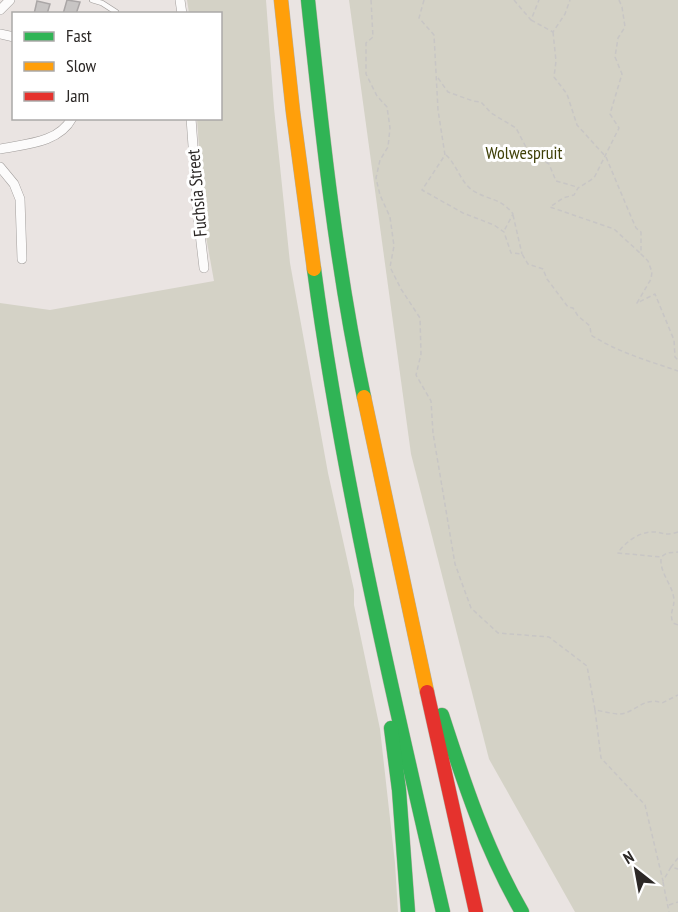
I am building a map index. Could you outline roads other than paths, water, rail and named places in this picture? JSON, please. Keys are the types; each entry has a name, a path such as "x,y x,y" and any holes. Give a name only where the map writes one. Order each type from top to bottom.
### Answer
{"highway":[{"path":"281,0 293,112 325,349 379,632 443,912"},
{"path":"308,0 320,116 352,341 410,617 476,912"},
{"path":"410,617 481,829 522,912"},
{"path":"379,632 399,790 408,912"}],"street":[{"path":"0,10 10,0"},
{"path":"0,149 60,134 70,120"},
{"name":"Fuchsia Street","path":"191,120 204,268"},
{"path":"0,167 14,184 20,199 22,259"}],"lane":[{"path":"92,0 116,12"}],"park label":[{"name":"Wolwespruit","path":"524,153"}]}
